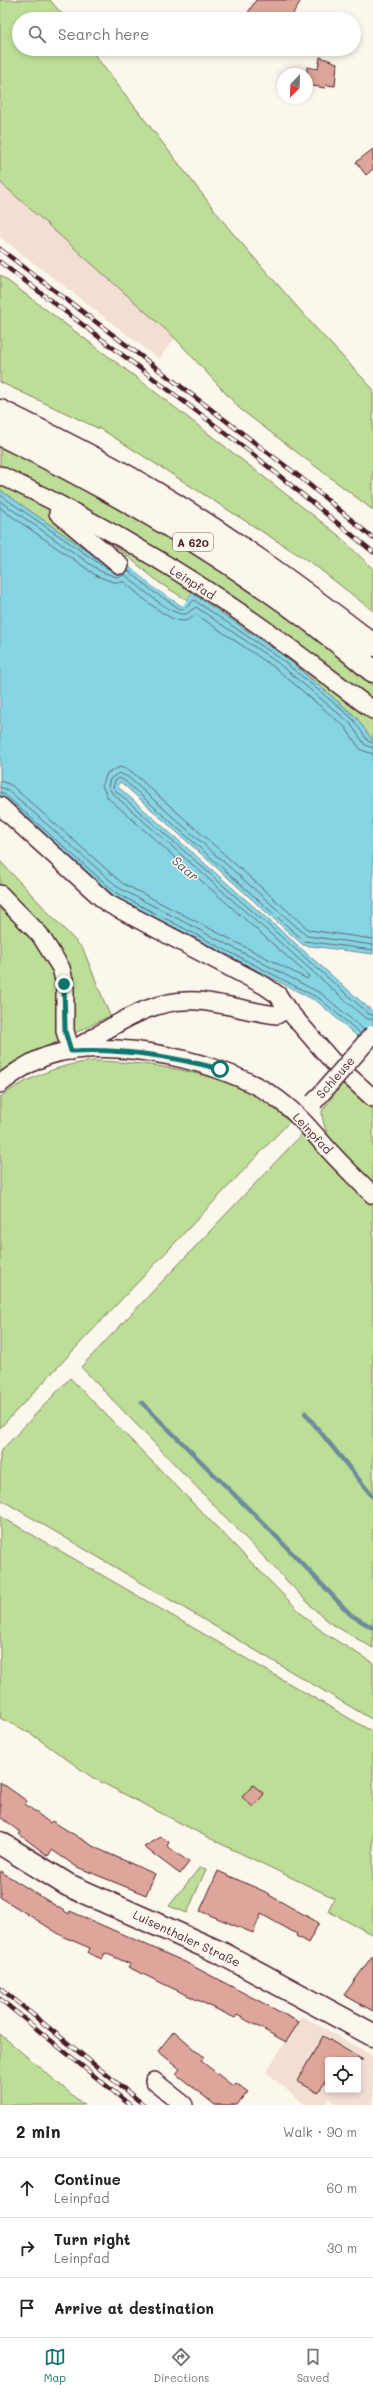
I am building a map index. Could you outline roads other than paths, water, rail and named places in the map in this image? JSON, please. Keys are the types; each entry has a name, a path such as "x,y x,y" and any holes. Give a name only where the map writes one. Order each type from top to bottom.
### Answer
{"main road":[{"name":"A 620","path":"0,411 139,483 222,535 301,589 373,645"},
{"name":"A 620","path":"0,434 56,461 136,506 212,553 292,608 373,671"},
{"name":"Luisenthaler Straße","path":"0,1843 68,1885 223,1954 373,2035"}],"street":[{"name":"Leinpfad","path":"0,475 128,541 172,568 244,615 373,710"},
{"path":"20,484 97,544 120,565"},
{"path":"0,806 107,903 265,986 278,995 287,1009 332,1061 373,1098"},
{"path":"0,894 40,934 61,968 64,984 65,1031 71,1051"},
{"path":"0,1084 17,1071 47,1056 71,1051 137,1011 162,1004 196,1001 276,1015 287,1009"},
{"name":"Schleuse","path":"302,1118 373,1034"},
{"name":"Leinpfad","path":"71,1051 104,1049 130,1051 176,1057 220,1069 278,1099 302,1118 327,1148 373,1195"},
{"path":"154,2081 184,2105"}],"water":[{"name":"Saar","path":"0,490 105,563 123,561 156,589 182,606 192,593 283,655 356,717 373,741 373,954 303,945 123,784 120,782 117,786 373,1012 373,1050 318,1002 114,896 0,795"}],"waterway":[{"path":"142,1403 272,1532 351,1615 373,1628"},
{"path":"305,1413 373,1497"}],"railway":[{"path":"0,249 300,477 373,538"},
{"path":"0,262 249,451 373,552"},
{"path":"0,1988 144,2105"},
{"path":"0,1999 130,2105"}]}
